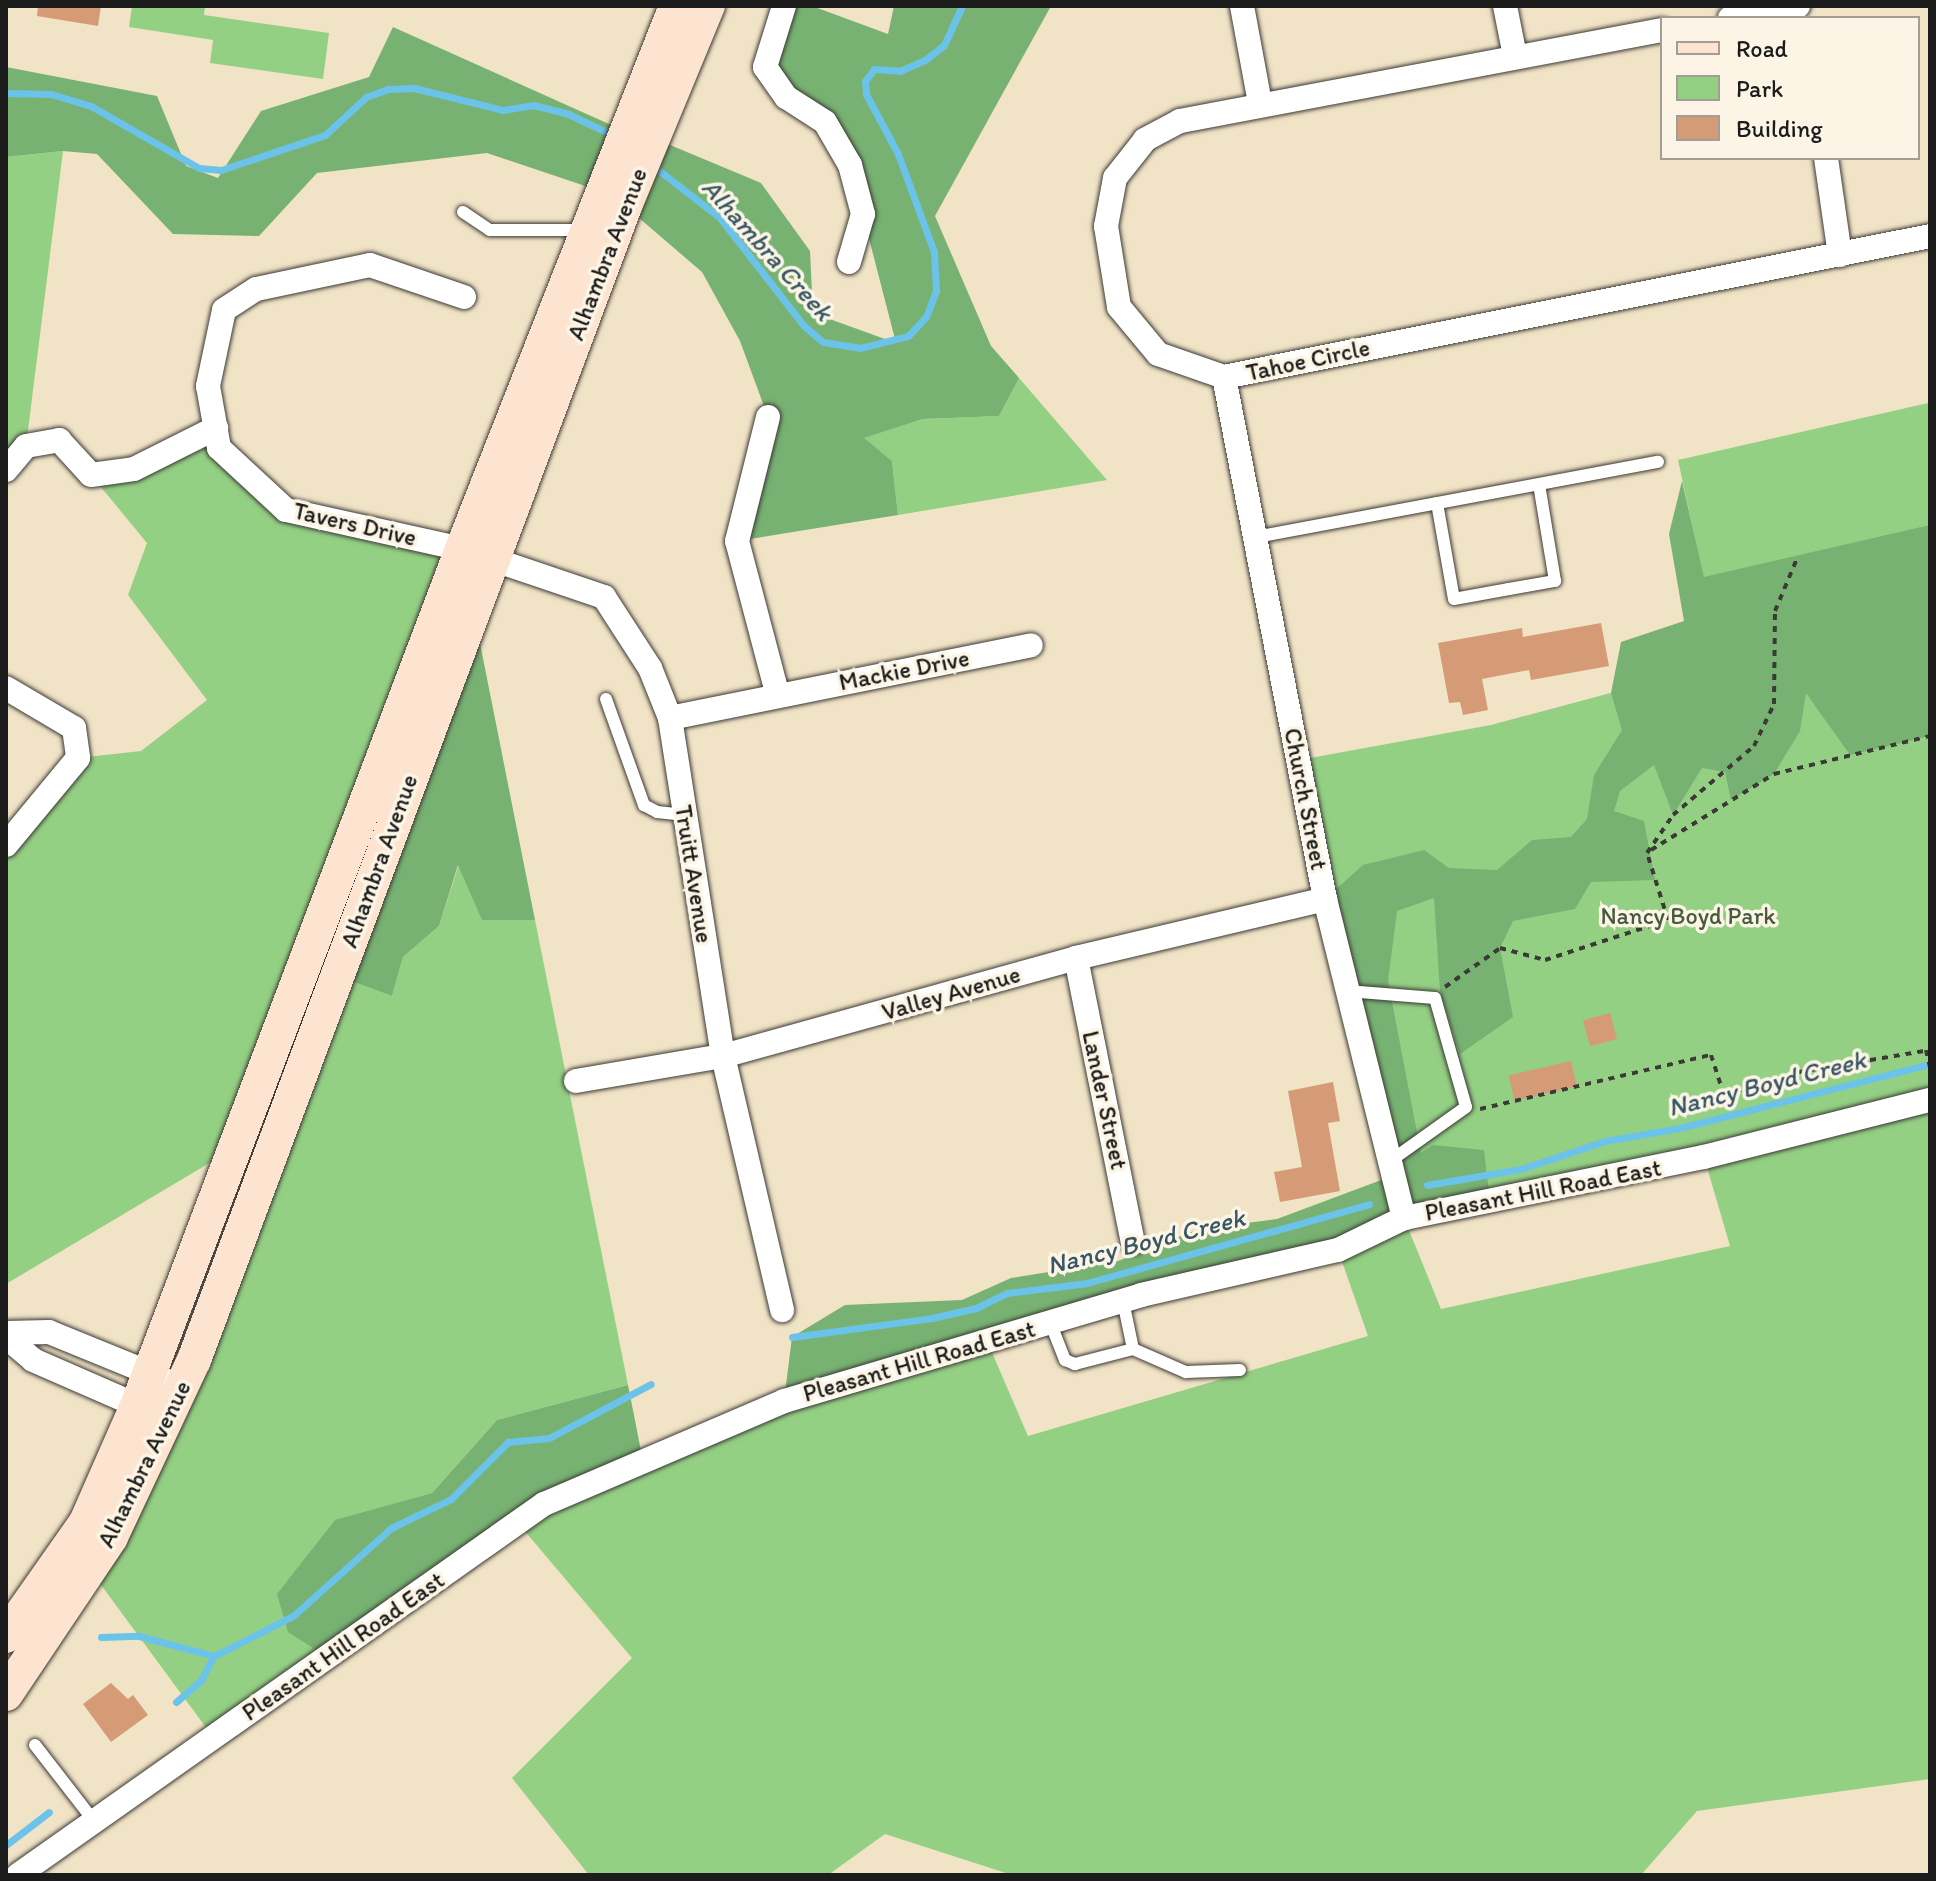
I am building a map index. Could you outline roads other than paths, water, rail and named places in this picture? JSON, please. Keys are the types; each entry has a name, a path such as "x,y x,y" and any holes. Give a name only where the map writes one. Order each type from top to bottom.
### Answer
{"main road":[{"name":"Alhambra Avenue","path":"640,135 676,6"},
{"name":"Alhambra Avenue","path":"6,1636 86,1522 137,1406 477,554 640,135 708,6"},
{"name":"Alhambra Avenue","path":"6,1694 111,1537 169,1420 477,554"}],"street":[{"path":"784,6 765,67 786,97 825,122 850,165 863,214 849,262"},
{"path":"1242,6 1260,103"},
{"path":"1505,6 1515,56"},
{"path":"1742,16 1801,6"},
{"name":"Tahoe Circle","path":"1660,30 1260,103 1180,121 1145,140 1115,178 1106,226 1119,307 1158,354 1224,377 1930,236"},
{"path":"1826,160 1840,255"},
{"name":"Tavers Drive","path":"464,297 370,265 256,289 224,310 208,386 219,448 286,510 477,554"},
{"name":"Church Street","path":"1224,377 1325,899 1404,1218"},
{"path":"768,417 737,541 778,696"},
{"path":"6,470 26,446 59,440 91,475 134,469 216,428"},
{"name":"Truitt Avenue","path":"477,554 604,597 650,668 670,718 723,1056 782,1310"},
{"name":"Mackie Drive","path":"670,718 1031,645"},
{"path":"6,688 74,728 78,758 6,845"},
{"name":"Valley Avenue","path":"576,1081 723,1056 1076,958 1325,899"},
{"name":"Lander Street","path":"1076,958 1133,1242"},
{"name":"Pleasant Hill Road East","path":"18,1875 544,1504 784,1401 1123,1301 1338,1250 1404,1218 1704,1157 1930,1100"},
{"path":"6,1335 49,1332 182,1387"},
{"path":"6,1335 33,1360 169,1420"}],"lane":[{"path":"463,212 490,230 573,226 599,236"},
{"path":"1256,537 1658,462"},
{"path":"1437,503 1454,599 1555,581 1539,484"},
{"path":"606,699 644,805 657,812 685,815"},
{"path":"1347,991 1435,998 1466,1107 1389,1162"},
{"path":"1123,1301 1133,1349"},
{"path":"1050,1322 1065,1360 1075,1364 1133,1349 1186,1372 1240,1370"},
{"path":"35,1745 94,1821"}],"waterway":[{"name":"Alhambra Creek","path":"652,165 720,218 804,326 823,342 860,348 908,336 926,317 936,291 934,252 898,154 866,94 865,81 874,69 900,71 925,60 944,45 962,6"},
{"name":"Alhambra Creek","path":"6,93 51,94 91,106 199,168 221,170 325,135 366,97 388,89 414,88 503,110 533,105 568,114 613,135"},
{"name":"Nancy Boyd Creek","path":"1427,1185 1521,1169 1605,1141 1684,1127 1930,1064"},
{"name":"Nancy Boyd Creek","path":"792,1337 932,1318 976,1308 1007,1293 1087,1283 1369,1204"},
{"name":"Nancy Boyd Creek","path":"176,1702 201,1680 214,1656 293,1616 391,1528 451,1499 508,1442 549,1438 651,1384"},
{"path":"101,1637 139,1636 214,1656"},
{"name":"Nancy Boyd Creek","path":"6,1845 49,1812"}],"park label":[{"name":"Nancy Boyd Park","path":"1688,916"}]}
